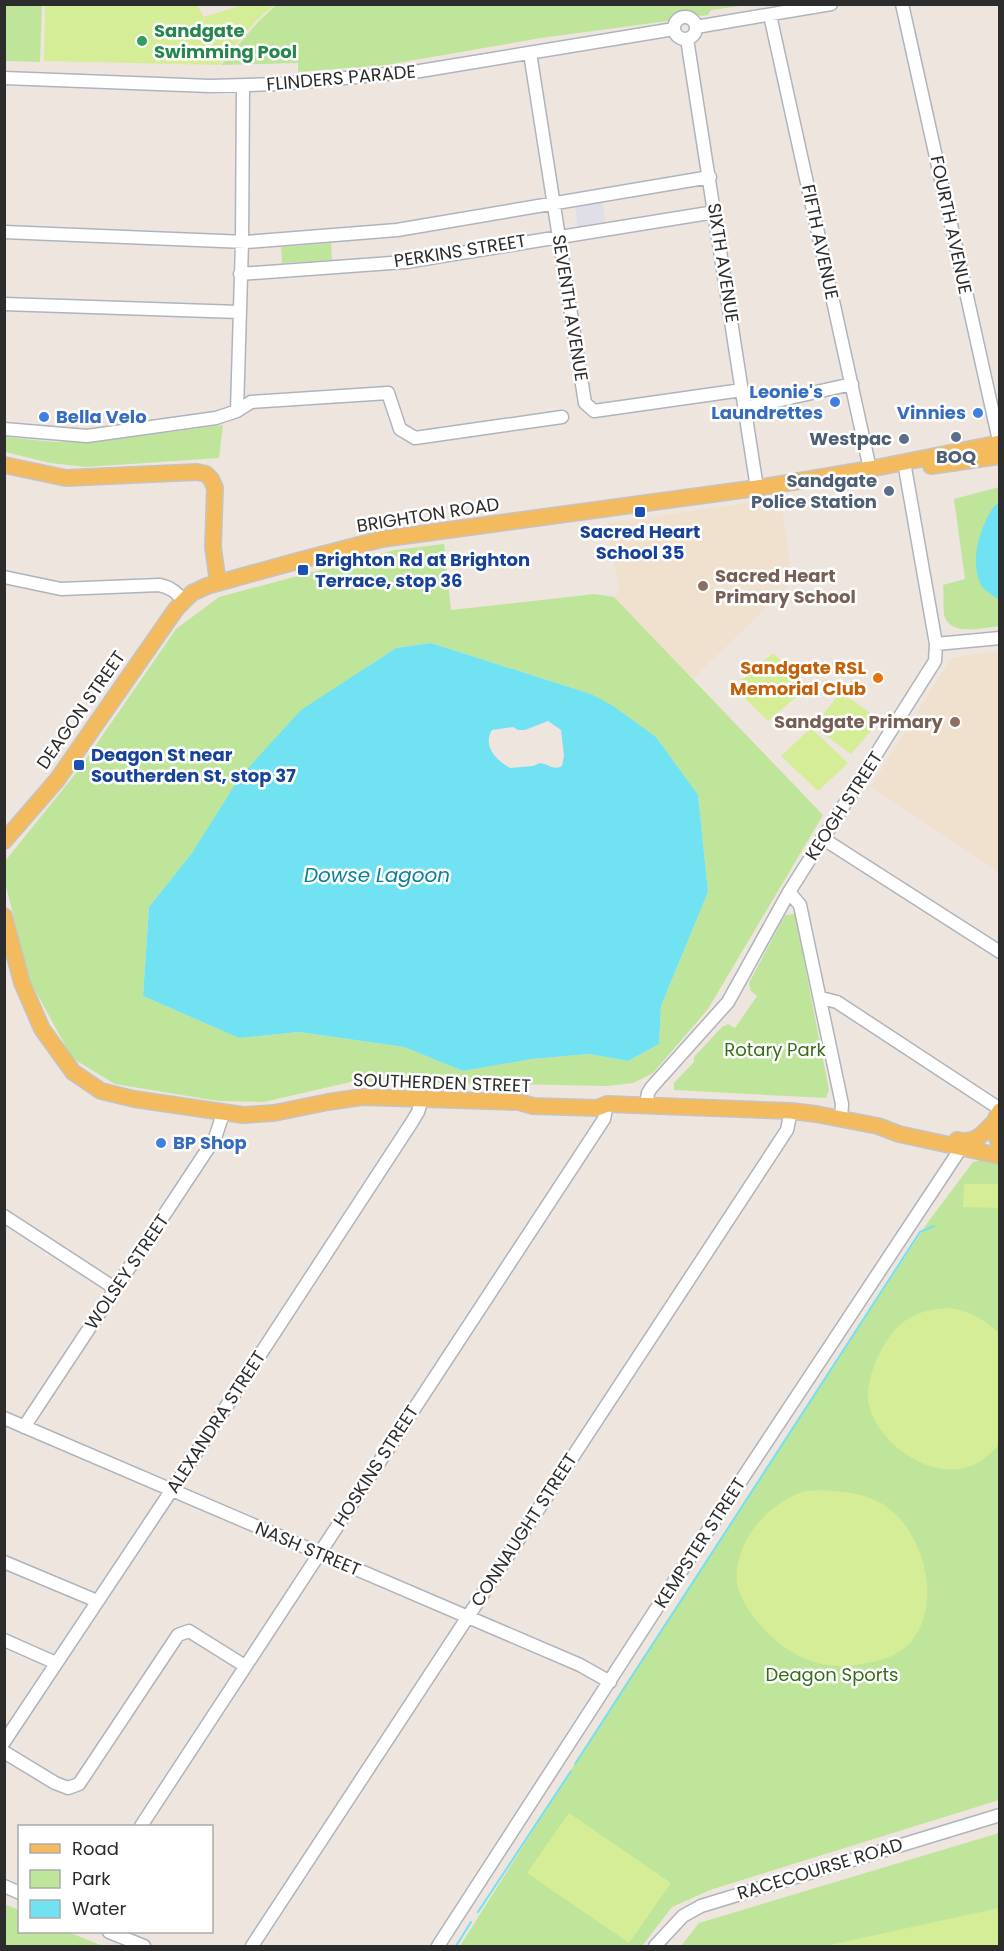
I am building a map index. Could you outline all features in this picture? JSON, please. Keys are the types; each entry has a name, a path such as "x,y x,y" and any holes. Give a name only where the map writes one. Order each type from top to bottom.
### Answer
{"main road":[{"name":"BRIGHTON ROAD","path":"905,465 999,444"},
{"name":"BRIGHTON ROAD","path":"183,600 192,593 218,583 382,539 757,488 870,469 956,463 999,456"},
{"path":"4,465 66,478 197,472 206,474 212,479 215,488 213,547 218,583"},
{"name":"DEAGON STREET","path":"5,844 57,780 153,639 183,600"},
{"name":"SOUTHERDEN STREET","path":"5,918 21,983 48,1038 73,1072 100,1091 223,1114 260,1115 350,1098 519,1102 533,1106 597,1108 607,1104 791,1112 878,1126 901,1126 999,1156"},
{"path":"998,1114 994,1130 999,1144"},
{"path":"962,1145 976,1140 998,1114"}],"street":[{"path":"696,27 831,4"},
{"name":"FOURTH AVENUE","path":"902,4 999,444"},
{"name":"FIFTH AVENUE","path":"770,15 870,469"},
{"path":"686,17 693,20 696,27 693,36 687,39 677,36 674,29 679,19 686,17"},
{"name":"FLINDERS PARADE","path":"4,78 243,86 420,71 674,29"},
{"name":"SIXTH AVENUE","path":"687,39 757,488"},
{"name":"SEVENTH AVENUE","path":"530,53 585,403 594,411 742,390"},
{"path":"237,411 242,242 243,86"},
{"name":"PERKINS STREET","path":"4,232 242,242 398,230 710,177"},
{"name":"PERKINS STREET","path":"240,274 405,262 715,212"},
{"path":"4,304 239,312"},
{"path":"745,408 852,384"},
{"path":"4,429 87,436 216,418 237,411 251,402 388,393 400,429 415,438 562,417"},
{"name":"KEOGH STREET","path":"789,892 932,669 937,653 905,465"},
{"path":"4,577 61,589 159,585 168,587 183,600"},
{"path":"936,644 999,638"},
{"path":"822,838 999,952"},
{"path":"646,1106 651,1088 728,1002 789,892 800,905 842,1104 841,1119"},
{"path":"821,998 837,1002 998,1114"},
{"name":"ALEXANDRA STREET","path":"4,1742 172,1491 418,1112 422,1099"},
{"name":"HOSKINS STREET","path":"142,1825 604,1119 607,1104"},
{"name":"CONNAUGHT STREET","path":"252,1947 787,1130 791,1112"},
{"name":"WOLSEY STREET","path":"24,1428 215,1138 223,1114"},
{"name":"KEMPSTER STREET","path":"438,1947 660,1603 962,1145"},
{"path":"4,1216 116,1289"},
{"name":"NASH STREET","path":"4,1419 580,1665 610,1682"},
{"path":"4,1562 97,1601"},
{"path":"4,1752 55,1783 68,1788 79,1784 178,1635 189,1631 246,1666"},
{"path":"4,1640 56,1663"},
{"name":"RACECOURSE ROAD","path":"655,1947 678,1920 701,1906 999,1815"},
{"path":"4,1886 18,1892"},
{"path":"111,1933 144,1947"}],"shaded area":[{"path":"602,200 606,226 578,230 575,204"},
{"name":"Sacred Heart Primary School","path":"781,498 792,582 693,679 614,597 619,591 607,523"},
{"name":"Sandgate Primary","path":"1000,651 999,873 871,787 951,658"}],"green space":[{"path":"5,4 42,5 40,62 5,61"},
{"path":"351,4 352,6 358,4 747,5 711,10 708,15 701,16 684,10 668,21 541,38 386,65 298,72 298,63 221,65 276,5"},
{"name":"Sandgate Swimming Pool","path":"45,5 197,5 204,17 242,5 274,5 256,21 219,65 44,61"},
{"path":"331,243 332,260 282,263 281,247"},
{"path":"223,425 219,458 86,467 50,463 5,452 4,437 55,442 95,442"},
{"path":"999,487 999,626 967,629 952,626 944,614 943,585 965,579 954,499"},
{"path":"444,544 451,610 595,594 614,597 823,815 708,1009 653,1073 633,1083 607,1086 355,1081 264,1102 218,1101 115,1084 72,1058 29,979 5,882 6,860 80,768 176,629 219,597 395,550","holes":["431,643 591,694 656,737 698,796 708,892 661,1006 659,1044 628,1061 589,1054 532,1059 463,1071 404,1047 299,1032 239,1038 143,996 149,907 192,853 368,666 396,648"]},
{"path":"773,653 808,687 768,721 733,687"},
{"path":"841,692 880,720 851,754 813,726"},
{"path":"811,728 848,763 818,791 781,756"},
{"name":"Rotary Park","path":"795,914 829,1090 826,1098 674,1090 674,1083 694,1062 694,1057 722,1027 728,1024 735,1028 757,996 751,991 749,983 785,915"},
{"name":"Deagon Sports","path":"981,1160 999,1164 999,1800 710,1890 672,1907 642,1946 460,1946 619,1694 928,1222 973,1162"},
{"path":"964,1184 999,1184 999,1208 963,1207"},
{"path":"949,1308 976,1316 999,1333 1000,1444 979,1462 956,1469 924,1464 895,1446 875,1420 868,1395 869,1383 877,1358 898,1326 922,1313"},
{"path":"824,1490 861,1495 881,1503 896,1515 918,1548 927,1588 926,1608 920,1627 910,1643 887,1658 845,1666 814,1662 800,1656 786,1648 762,1628 747,1608 739,1591 737,1568 740,1554 753,1529 762,1518 797,1494"},
{"path":"569,1813 671,1883 629,1943 527,1873"},
{"path":"999,1833 999,1946 681,1946 699,1923"},
{"path":"4,1904 18,1910 18,1933 70,1933 103,1946 5,1946"},
{"path":"999,1908 999,1946 825,1946"}],"water":[{"path":"999,503 999,600 982,587 976,565 976,555 984,524 994,506"},
{"name":"Dowse Lagoon","path":"431,643 591,694 613,706 656,737 698,795 708,892 661,1006 659,1044 628,1061 589,1054 532,1059 463,1071 404,1047 299,1032 239,1038 143,996 149,907 192,853 240,777 301,710 396,648","holes":["548,721 561,730 564,756 562,766 559,767 553,768 540,763 533,766 510,768 496,757 490,747 489,736 492,730 513,727 525,730"]}],"waterway":[{"path":"575,1764 920,1232 934,1226"},
{"path":"478,1912 571,1771"},
{"path":"456,1946 471,1922"}],"place":[{"name":"Sandgate Swimming Pool","path":"142,41"},
{"name":"Leonie's Laundrettes","path":"835,402"},
{"name":"Vinnies","path":"978,413"},
{"name":"Bella Velo","path":"44,417"},
{"name":"BOQ","path":"956,437"},
{"name":"Westpac","path":"904,439"},
{"name":"Sandgate Police Station","path":"889,491"},
{"name":"Sacred Heart School 35","path":"640,512"},
{"name":"Brighton Rd at Brighton Terrace, stop 36","path":"303,570"},
{"name":"Sacred Heart Primary School","path":"703,586"},
{"name":"Sandgate RSL Memorial Club","path":"878,678"},
{"name":"Sandgate Primary","path":"955,722"},
{"name":"Deagon St near Southerden St, stop 37","path":"79,765"},
{"name":"BP Shop","path":"161,1143"}]}
